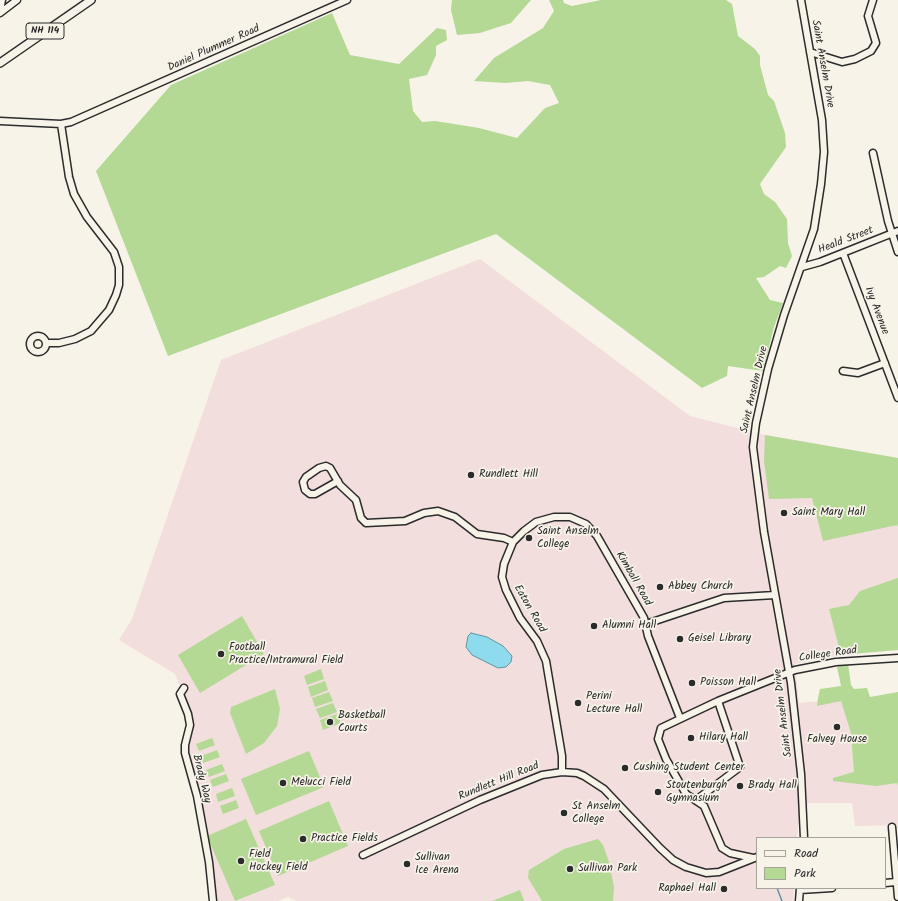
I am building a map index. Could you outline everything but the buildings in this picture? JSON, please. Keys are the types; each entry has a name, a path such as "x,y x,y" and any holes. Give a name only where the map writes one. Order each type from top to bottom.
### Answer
{"main road":[{"name":"NH 114","path":"0,63 90,0"}],"street":[{"path":"0,12 2,0"},
{"path":"0,12 17,0"},
{"name":"Daniel Plummer Road","path":"61,124 71,122 347,0"},
{"name":"Saint Anselm Drive","path":"801,0 822,120 824,152 816,218 802,267 779,329 762,396 754,439 755,469 775,595 790,673 800,773 804,837"},
{"path":"810,52 842,62 855,59 871,50 876,43 868,16 873,0"},
{"path":"0,121 61,124 69,177 74,194 87,217 114,252 119,267 119,285 109,310 91,331 70,341 46,343"},
{"path":"874,153 891,234 898,252"},
{"name":"Heald Street","path":"802,267 843,253 898,231"},
{"name":"Ivy Avenue","path":"843,253 898,398"},
{"path":"843,371 858,373 885,364"},
{"path":"338,482 315,494 310,494 305,490 303,482 306,477 324,466 330,468 338,482 356,500 362,519 366,522 405,521 424,513 438,512 455,518 477,534 504,538 513,542"},
{"name":"Kimball Road","path":"513,542 531,525 549,518 570,517 586,524 597,536 642,613 646,624 724,598 775,595"},
{"name":"Eaton Road","path":"513,542 504,564 503,580 520,618 537,641 546,661 562,756 562,772"},
{"path":"646,624 648,636 680,718"},
{"name":"College Road","path":"755,857 730,853 723,849 705,808 684,792 658,739 661,728 718,701 790,673 836,662 898,658"},
{"name":"Brady Way","path":"184,688 180,694 187,709 190,725 185,745 185,753 196,792 202,834 209,862 213,901"},
{"path":"696,800 740,767 718,701"},
{"name":"Rundlett Hill Road","path":"363,855 460,808 550,773 562,772 584,776 604,789 660,848 676,862 686,867 699,872 716,873 755,857"},
{"path":"892,827 898,897"},
{"path":"886,883 896,882"},
{"path":"799,901 800,889"}],"shaded area":[{"name":"Saint Anselm College","path":"480,259 690,416 765,435 898,458 898,646 795,664 799,703 868,697 898,768 898,825 855,826 852,803 808,803 798,825 797,837 756,837 756,889 794,889 793,901 296,901 288,897 278,901 216,901 211,855 196,779 187,748 188,739 193,729 191,714 175,674 119,640 132,619 221,360"}],"green space":[{"path":"452,0 531,0 511,23 480,33 457,35 451,10"},
{"path":"549,0 563,0 564,3 572,6 601,0 726,0 732,4 738,36 755,49 760,56 760,65 768,95 774,101 785,133 786,147 760,184 764,194 775,202 787,219 788,243 792,256 786,268 780,266 764,277 756,278 770,300 783,303 774,327 763,371 728,366 727,376 702,388 496,234 168,356 96,171 171,85 332,13 350,55 399,64 437,28 446,30 447,40 436,46 436,55 427,75 409,79 413,111 422,122 435,121 479,128 517,138 545,108 559,103 550,85 528,81 505,83 474,81 494,58 543,28 554,11"},
{"path":"765,435 898,458 898,527 897,525 823,541 812,498 769,499 764,461"},
{"path":"898,578 898,650 841,655 829,609 849,605 860,591"},
{"name":"Football Practice/Intramural Field","path":"242,616 264,654 200,693 178,655"},
{"path":"848,664 851,685 854,689 867,688 870,697 898,692 898,785 897,783 876,786 833,781 833,778 854,772 851,733 841,701 817,706 818,698 820,689 841,686 837,667"},
{"path":"321,669 324,679 307,685 304,676"},
{"name":"Basketball Courts","path":"325,681 328,690 311,697 308,687"},
{"path":"275,689 280,709 277,726 264,743 246,754 230,713 231,707"},
{"name":"Basketball Courts","path":"329,692 333,701 315,707 312,698"},
{"name":"Basketball Courts","path":"333,703 337,712 320,718 316,709"},
{"name":"Basketball Courts","path":"337,714 341,723 323,730 320,720"},
{"path":"212,738 215,745 199,751 196,744"},
{"path":"217,750 220,757 203,763 201,756"},
{"name":"Melucci Field","path":"309,751 324,787 256,815 241,779"},
{"path":"222,764 225,771 209,777 206,770"},
{"path":"226,774 229,781 213,787 210,780"},
{"path":"232,788 235,796 218,802 216,794"},
{"path":"236,800 239,808 223,814 220,806"},
{"name":"Practice Fields","path":"329,801 348,846 278,876 259,831"},
{"name":"Field Hockey Field","path":"246,819 275,885 235,901 207,836"},
{"name":"Sullivan Park","path":"598,839 603,845 609,862 614,887 613,901 542,901 528,878 529,870 564,849"},
{"path":"520,890 524,901 492,901"}],"water":[{"path":"471,633 487,637 503,646 512,656 511,662 506,667 498,668 472,655 466,647 468,636"}],"waterway":[{"path":"777,889 782,901"}],"place":[{"name":"Rundlett Hill","path":"471,475"},
{"name":"Saint Mary Hall","path":"784,513"},
{"name":"Saint Anselm College","path":"529,538"},
{"name":"Abbey Church","path":"660,587"},
{"name":"Alumni Hall","path":"594,626"},
{"name":"Geisel Library","path":"680,639"},
{"name":"Football Practice/Intramural Field","path":"221,654"},
{"name":"Poisson Hall","path":"692,683"},
{"name":"Perini Lecture Hall","path":"578,703"},
{"name":"Basketball Courts","path":"330,722"},
{"name":"Falvey House","path":"837,727"},
{"name":"Hilary Hall","path":"691,738"},
{"name":"Cushing Student Center","path":"625,768"},
{"name":"Melucci Field","path":"283,783"},
{"name":"Brady Hall","path":"740,786"},
{"name":"Stoutenburgh Gymnasium","path":"658,792"},
{"name":"St Anselm College","path":"564,813"},
{"name":"Practice Fields","path":"303,839"},
{"name":"Field Hockey Field","path":"241,861"},
{"name":"Sullivan Ice Arena","path":"407,864"},
{"name":"Sullivan Park","path":"570,869"},
{"name":"Raphael Hall","path":"724,889"}]}
